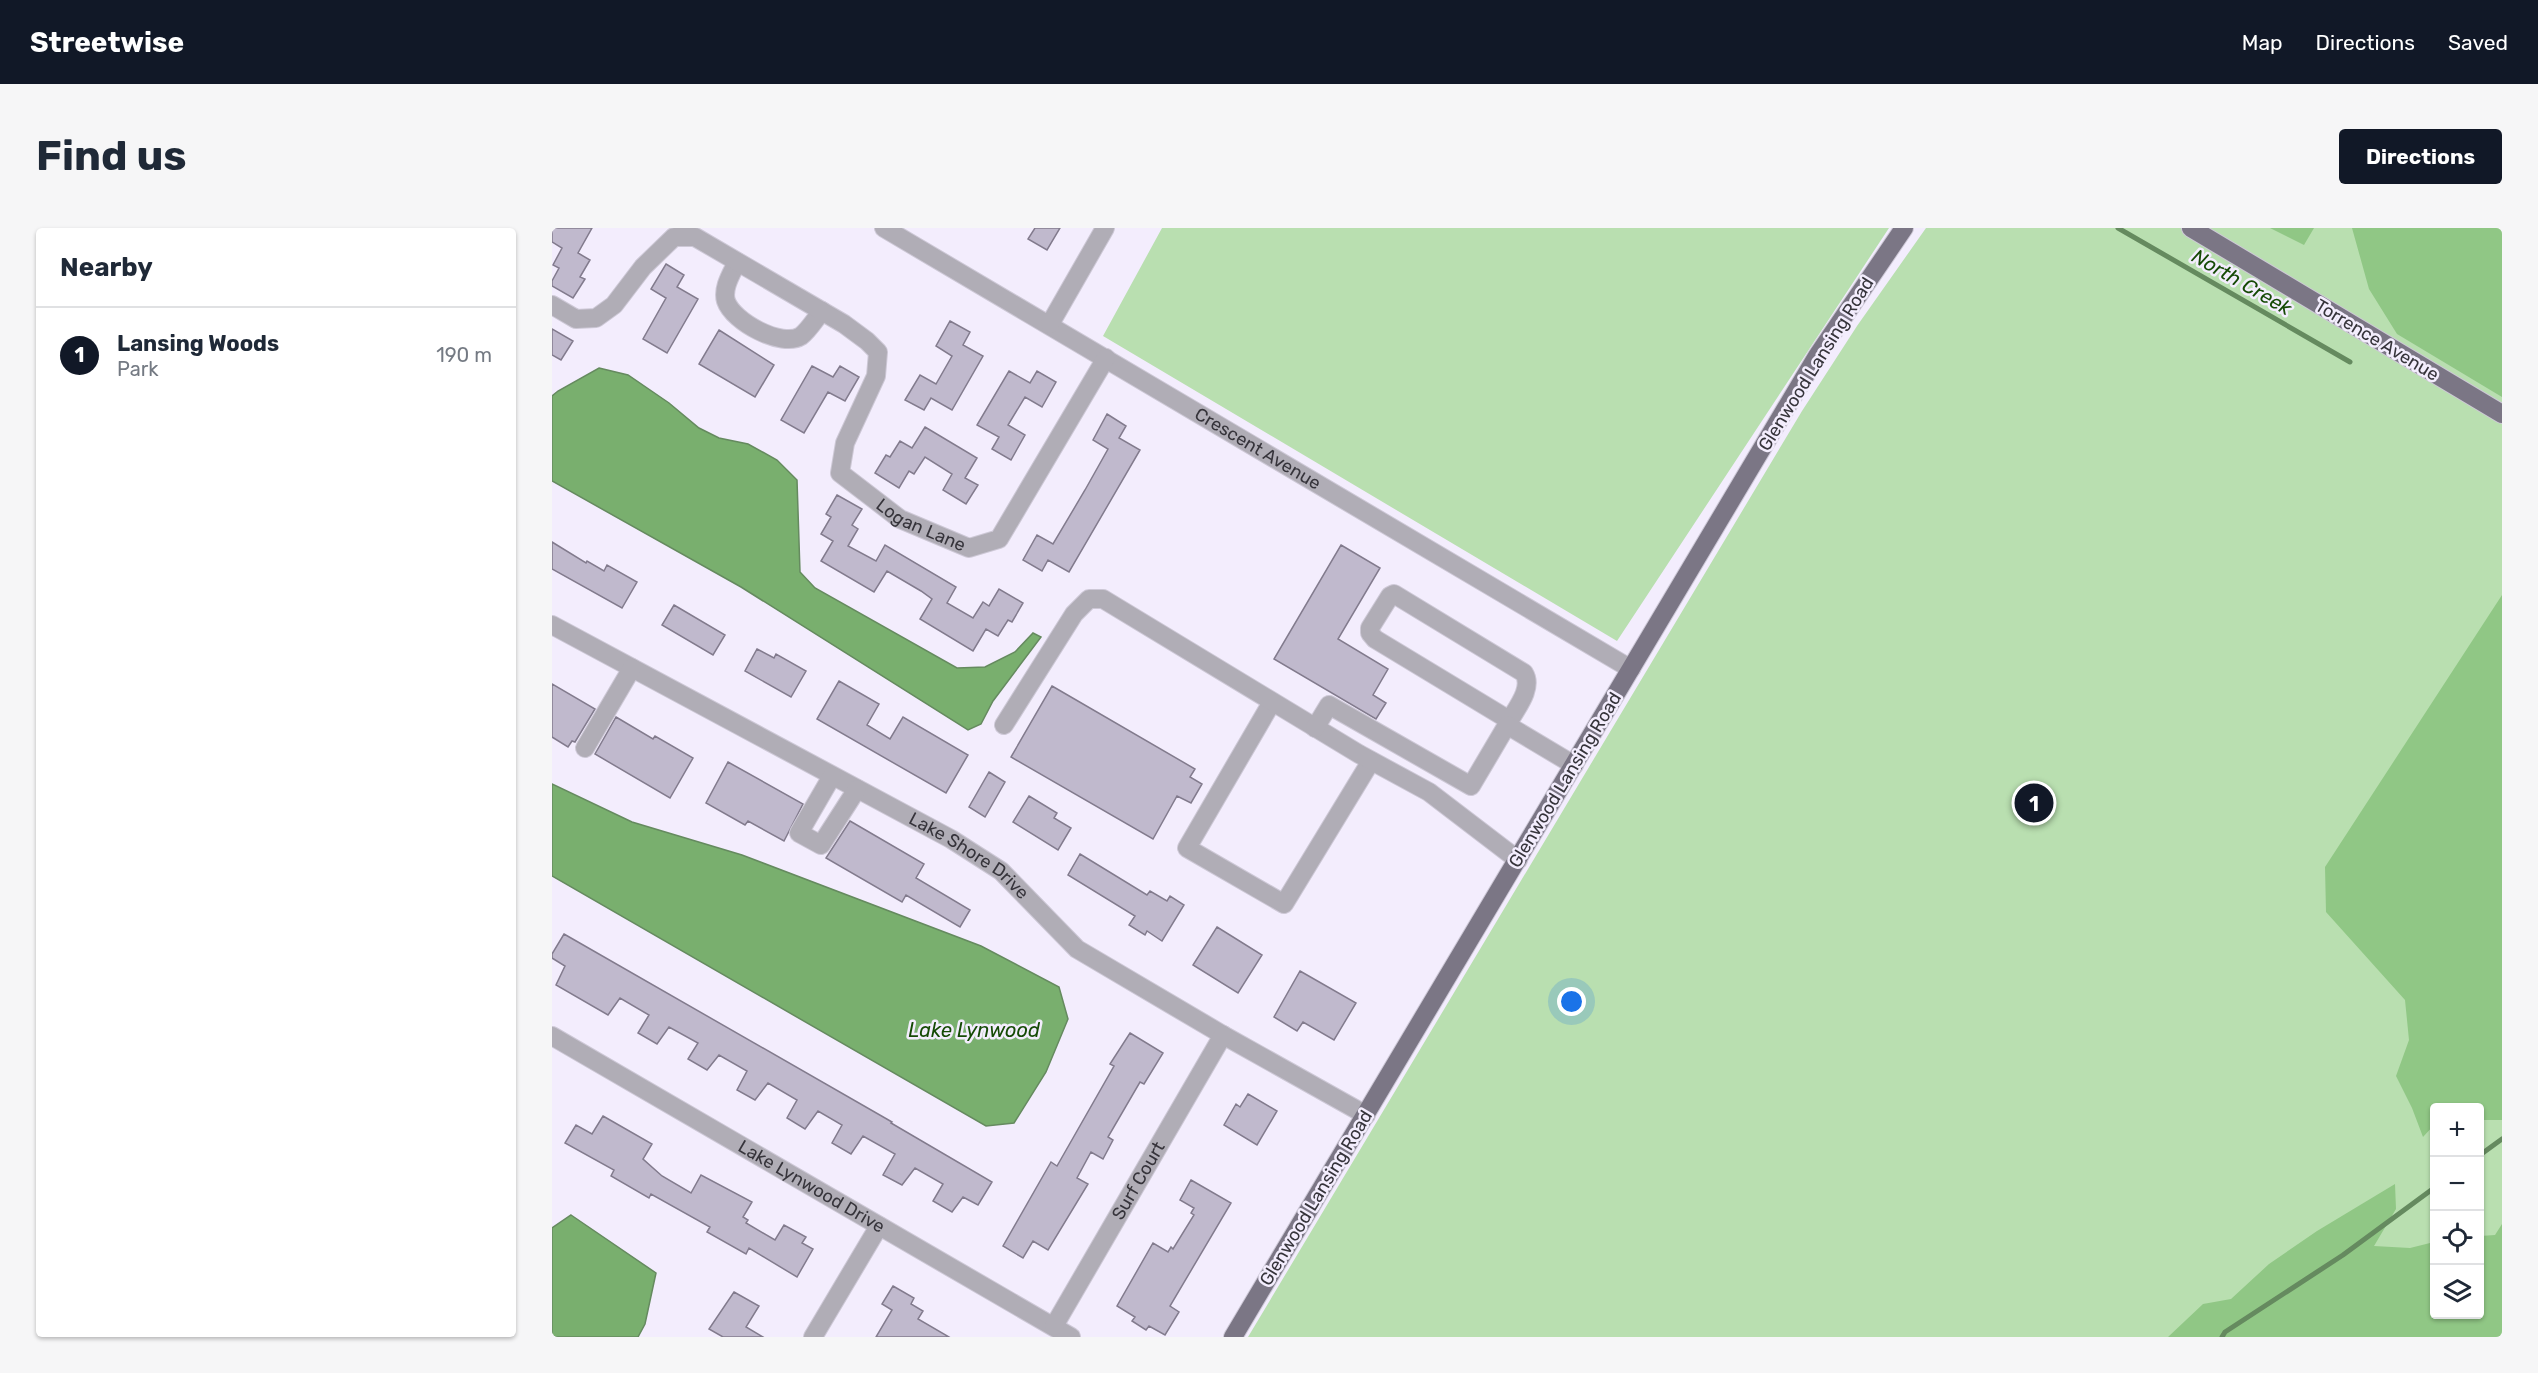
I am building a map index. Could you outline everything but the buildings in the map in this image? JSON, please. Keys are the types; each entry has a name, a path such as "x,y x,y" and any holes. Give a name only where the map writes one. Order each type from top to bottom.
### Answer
{"main road":[{"name":"Glenwood Lansing Road","path":"1233,1337 1817,356 1903,228"},
{"name":"Torrence Avenue","path":"2191,228 2502,414"}],"street":[{"name":"Crescent Avenue","path":"884,228 1631,669"},
{"path":"1050,324 1105,228"},
{"name":"Logan Lane","path":"552,305 576,319 596,318 614,305 642,267 674,237 695,237 822,311 867,341 878,352 876,376 845,443 840,473 900,519 969,548 999,539 1106,358"},
{"path":"737,262 726,287 726,301 734,314 749,326 771,336 789,340 801,336 822,311"},
{"path":"1315,728 1329,705 1471,786 1508,723 1528,687 1528,679 1524,673 1394,594 1390,596 1370,628 1370,633 1375,639 1508,723 1574,765"},
{"path":"1004,725 1074,614 1089,599 1103,599 1315,728 1429,792 1518,860"},
{"name":"Lake Shore Drive","path":"552,625 951,839 1001,872 1077,949 1223,1035 1366,1115"},
{"path":"585,748 632,668"},
{"path":"1272,702 1187,848 1284,904 1371,761"},
{"path":"832,776 799,833 821,845 857,789"},
{"name":"Surf Court","path":"1054,1326 1223,1035"},
{"name":"Lake Lynwood Drive","path":"552,1036 1071,1337"},
{"path":"813,1337 879,1226"}],"shaded area":[{"path":"1162,228 1889,228 1617,641 1103,336"},
{"path":"1926,228 2502,228 2502,1337 1248,1337 1802,411 1857,326"},
{"path":"2270,228 2314,228 2304,245"},
{"path":"2352,228 2502,228 2502,397 2397,334 2369,289"},
{"path":"2502,595 2502,1120 2484,1120 2484,1103 2430,1103 2430,1129 2423,1137 2396,1076 2409,1040 2405,1000 2326,912 2325,867"},
{"path":"2395,1184 2396,1209 2374,1246 2410,1248 2430,1243 2430,1319 2484,1319 2484,1236 2495,1235 2502,1224 2502,1337 2168,1337 2203,1304 2231,1299 2269,1264 2317,1231"}],"water":[{"path":"599,368 628,375 669,403 699,428 719,438 748,444 777,460 797,480 800,572 815,588 957,668 985,667 1015,652 1033,633 1041,637 993,701 981,724 968,730 741,587 552,481 552,396"},
{"name":"Lake Lynwood","path":"552,784 632,822 742,855 981,946 1059,987 1068,1019 1046,1072 1014,1123 986,1126 552,876"},
{"path":"571,1215 656,1273 645,1324 638,1337 552,1337 552,1228"}],"waterway":[{"name":"North Creek","path":"2118,228 2350,362"},
{"path":"2484,1152 2502,1139"},
{"path":"2222,1337 2225,1332 2343,1255 2430,1191"}],"place":[{"name":"Lansing Woods","path":"2034,803"}]}
